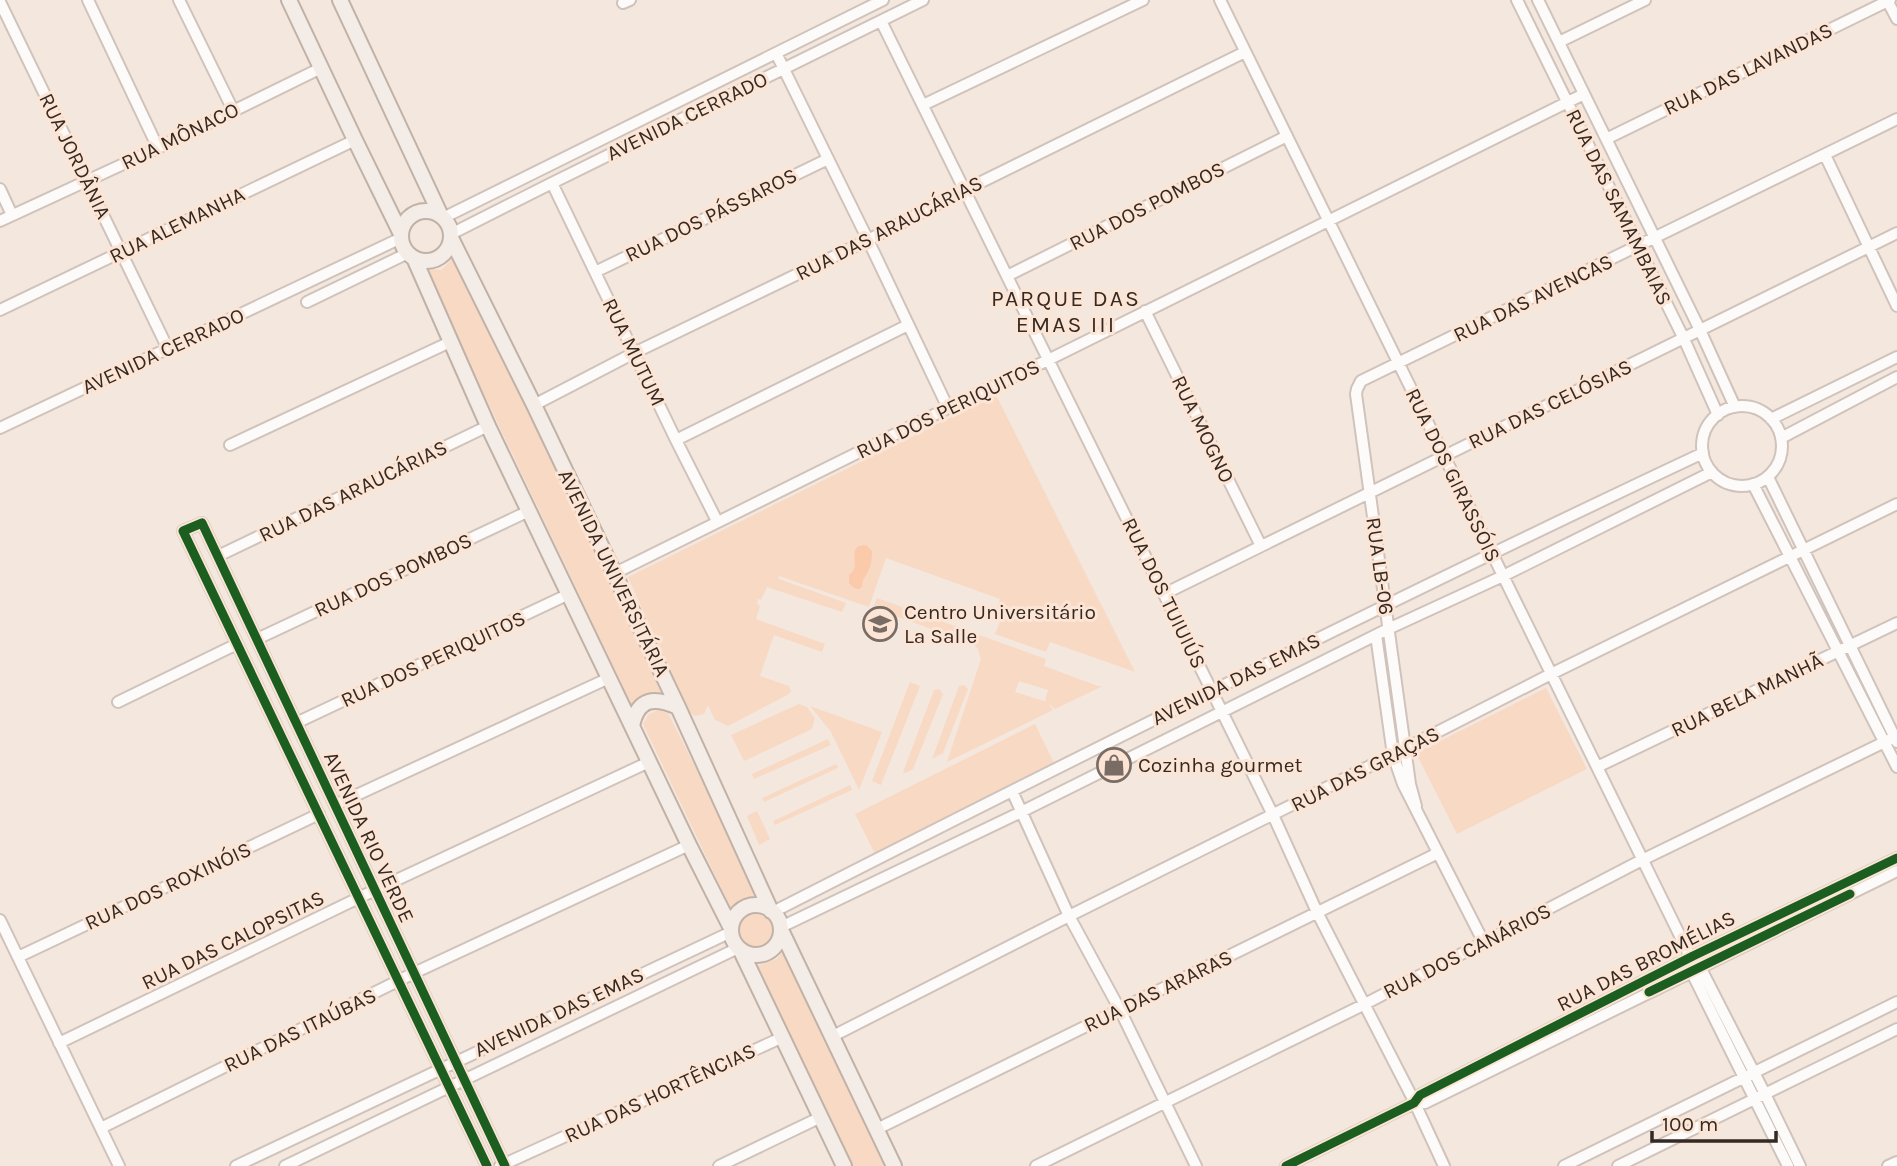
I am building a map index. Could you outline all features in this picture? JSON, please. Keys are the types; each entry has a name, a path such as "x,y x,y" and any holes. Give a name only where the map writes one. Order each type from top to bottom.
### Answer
{"main road":[{"path":"289,0 401,236 404,248 411,256 488,426 844,1166"},
{"path":"340,0 442,217 449,226 451,236 448,249 436,260 428,261 411,256"},
{"path":"401,236 404,225 416,213 432,212 442,217"},
{"name":"AVENIDA UNIVERSITÁRIA","path":"451,236 678,707 772,911"},
{"path":"632,726 638,709 646,703 659,700 678,707"},
{"path":"731,930 733,919 746,907 761,906 772,911 779,921 894,1166"},
{"path":"739,949 749,955 766,954 778,944 781,929"}],"street":[{"path":"88,0 158,148"},
{"path":"179,0 233,110"},
{"name":"AVENIDA CERRADO","path":"442,217 883,0"},
{"name":"AVENIDA CERRADO","path":"451,236 552,183 923,0"},
{"path":"923,105 1143,0"},
{"name":"RUA DOS GIRASSÓIS","path":"1220,0 1689,955 1766,1094 1800,1166"},
{"name":"RUA DAS SAMAMBAIAS","path":"1517,0 1684,339 1718,415"},
{"name":"RUA DAS SAMAMBAIAS","path":"1538,0 1700,330 1735,408"},
{"path":"1559,42 1645,0"},
{"path":"1888,0 1897,19"},
{"name":"RUA DAS LAVANDAS","path":"1606,139 1888,0"},
{"name":"RUA JORDÂNIA","path":"0,2 168,349"},
{"name":"RUA DOS TUIUIÚS","path":"881,21 1444,1166"},
{"name":"RUA DAS ARAUCÁRIAS","path":"534,405 634,353 1245,52"},
{"path":"776,53 948,408"},
{"name":"RUA MÔNACO","path":"0,221 321,68"},
{"name":"RUA DOS PERIQUITOS","path":"613,574 1584,94"},
{"name":"RUA DAS AVENCAS","path":"1359,384 1365,378 1897,119"},
{"name":"RUA DOS POMBOS","path":"1007,276 1287,136"},
{"name":"RUA ALEMANHA","path":"0,310 355,140"},
{"path":"1825,155 1897,306"},
{"name":"RUA DOS PÁSSAROS","path":"595,272 828,159"},
{"name":"RUA MUTUM","path":"552,183 717,521"},
{"path":"0,189 12,215"},
{"name":"RUA DAS CELÓSIAS","path":"1164,594 1897,233"},
{"name":"AVENIDA CERRADO","path":"0,429 401,236"},
{"path":"307,302 411,256"},
{"name":"RUA MOGNO","path":"1145,311 1261,546"},
{"path":"676,440 908,324"},
{"path":"230,445 450,342"},
{"path":"1771,419 1897,357"},
{"path":"1781,438 1897,377"},
{"name":"RUA LB-06","path":"1359,384 1356,394 1410,784 1416,806"},
{"path":"1735,408 1751,408 1765,414 1771,419 1781,438 1781,455 1774,471 1753,484 1727,483 1712,472 1703,453 1705,432 1713,420 1735,408"},
{"name":"RUA DAS ARAUCÁRIAS","path":"218,556 488,426"},
{"name":"AVENIDA DAS EMAS","path":"772,911 1492,553 1703,453"},
{"name":"AVENIDA DAS EMAS","path":"781,929 1712,472"},
{"path":"1768,477 1851,645 1893,739 1897,767"},
{"path":"1753,484 1791,555 1837,652 1893,739"},
{"name":"RUA DAS GRAÇAS","path":"833,1036 1551,674 1897,504"},
{"name":"RUA DOS POMBOS","path":"257,639 529,511"},
{"name":"AVENIDA RIO VERDE","path":"487,1166 183,531 202,523 503,1165"},
{"name":"RUA DOS PERIQUITOS","path":"296,723 569,594"},
{"name":"RUA BELA MANHÃ","path":"1597,767 1897,623"},
{"name":"RUA LB-06","path":"1376,635 1393,755 1403,784 1416,806"},
{"path":"118,702 237,644"},
{"path":"335,805 609,678"},
{"name":"RUA DOS CANÁRIOS","path":"1036,1166 1484,943 1642,860 1893,739"},
{"name":"RUA DAS CALOPSITAS","path":"60,1043 375,890 649,762"},
{"path":"1012,791 1069,916 1120,1010 1196,1166"},
{"path":"1416,806 1484,943"},
{"name":"RUA DOS ROXINÓIS","path":"18,957 319,814"},
{"name":"RUA DAS ITAÚBAS","path":"101,1128 414,973 689,845"},
{"name":"RUA DAS ARARAS","path":"877,1129 1438,853"},
{"name":"RUA DAS BROMÉLIAS","path":"1286,1166 1414,1102 1420,1095 1689,955 1897,858"},
{"name":"RUA DAS BROMÉLIAS","path":"1414,1102 1424,1103 1897,871"},
{"path":"0,920 120,1166"},
{"name":"AVENIDA DAS EMAS","path":"236,1166 731,930"},
{"name":"AVENIDA DAS EMAS","path":"285,1166 739,949"},
{"name":"RUA DOS GIRASSÓIS","path":"1696,968 1743,1077 1788,1166"},
{"path":"1564,1166 1897,1002"},
{"path":"1618,1166 1897,1029"},
{"name":"RUA DAS HORTÊNCIAS","path":"503,1165 783,1037"},
{"path":"719,1166 821,1117"},
{"path":"1888,1166 1897,1162"}],"shaded area":[{"path":"454,257 667,698 634,710 424,268 441,270"},
{"path":"996,395 1135,672 1050,642 1046,652 995,634 1003,614 996,611 1000,599 886,558 869,607 779,576 779,579 846,603 842,612 767,587 761,600 758,599 757,604 760,606 756,619 825,644 822,652 774,635 760,676 789,686 789,694 728,726 715,720 708,705 704,714 695,716 688,711 628,577"},
{"path":"866,545 872,551 871,562 862,587 858,589 849,583 849,575 855,567 855,550 858,546"},
{"path":"877,598 1046,659 1044,666 1103,686 1055,709 1048,703 1053,710 947,762 981,659 978,649 973,644 873,608","holes":["1019,681 1048,690 1045,700 1047,702 1015,692"]},
{"path":"910,682 920,686 881,785 872,781"},
{"path":"964,685 968,689 943,753 932,759 959,686"},
{"path":"1546,688 1587,769 1457,834 1416,753"},
{"path":"939,689 943,694 913,769 903,772 934,690"},
{"path":"799,704 807,707 815,718 812,729 744,761 731,735"},
{"path":"810,706 882,732 859,790 831,732"},
{"path":"658,710 668,713 761,897 748,898 732,911 643,724 649,714"},
{"path":"1035,724 1055,765 875,854 855,814"},
{"path":"828,739 831,745 754,779 752,774"},
{"path":"836,764 838,768 764,802 762,798"},
{"path":"850,785 852,790 775,825 773,821"},
{"path":"757,811 770,839 759,845 747,816"},
{"path":"756,914 768,919 773,931 768,943 756,948 744,943 739,931 744,919"},
{"path":"785,949 888,1166 851,1166 756,966 777,959"}],"cycle path":[{"path":"487,1166 183,531 202,523 505,1166"},
{"path":"1286,1166 1414,1103 1420,1095 1693,956 1897,858"},
{"path":"1649,992 1850,894"}],"place":[{"name":"Centro Universitário La Salle","path":"880,624"},
{"name":"Cozinha gourmet","path":"1114,765"}],"district":[{"name":"PARQUE DAS EMAS III","path":"1066,311"}]}
